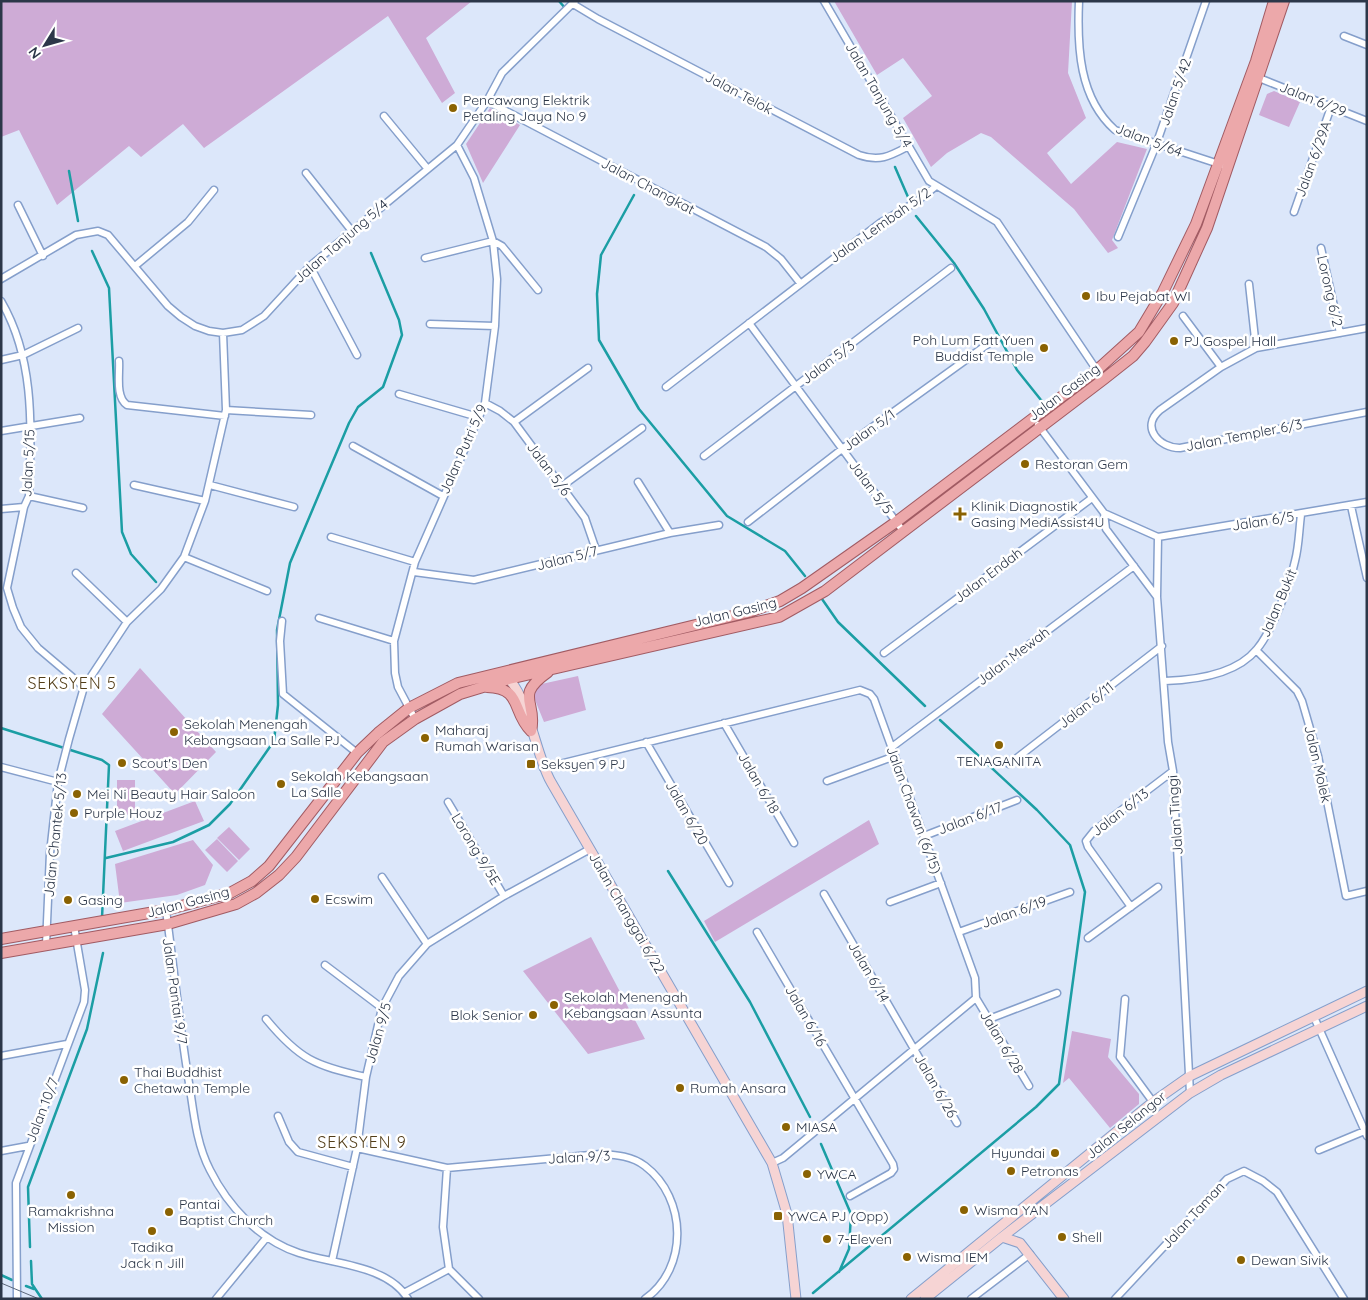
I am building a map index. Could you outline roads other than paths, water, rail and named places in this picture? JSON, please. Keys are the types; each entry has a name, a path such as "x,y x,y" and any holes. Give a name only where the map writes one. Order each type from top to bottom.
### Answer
{"main road":[{"name":"Jalan Gasing","path":"1,939 166,910 230,893 252,881 270,866 357,753 409,708 458,683 749,612 780,600 818,578 896,522 1097,370 1138,332 1163,292 1196,224 1216,164 1256,61 1274,1"},
{"name":"Jalan Gasing","path":"1,953 168,924 236,904 256,893 279,875 384,742 415,719 460,694 479,686 780,617 825,591 1104,379 1133,356 1145,342 1173,303 1207,228 1284,1"},
{"path":"531,731 533,721 528,702 530,689 533,683 553,669"},
{"name":"Jalan Changgai 6/22","path":"498,672 509,679 521,699 544,768 772,1163 787,1214 796,1299"},
{"path":"479,686 497,687 511,693 515,699 522,722 531,731"},
{"name":"Jalan Selangor","path":"911,1299 1153,1102 1190,1076 1367,992"},
{"name":"Jalan Selangor","path":"925,1299 1002,1237 1190,1094 1221,1075 1367,1006"},
{"path":"1002,1237 1020,1243 1064,1299"}],"street":[{"name":"Jalan Tanjung 5/4","path":"824,1 929,182 935,187"},
{"name":"Jalan 5/64","path":"1079,1 1078,30 1082,66 1095,108 1104,120 1115,130 1228,167"},
{"name":"Jalan 5/42","path":"1118,237 1156,145 1206,1"},
{"name":"Jalan Tanjung 5/4","path":"1,279 44,256 76,235 98,231 108,236 168,306 181,317 195,326 223,333 242,330 264,316 310,266 351,230 457,145 488,101 502,73 574,2"},
{"name":"Jalan Telok","path":"574,2 598,19 859,156 872,159 887,158 909,146"},
{"path":"1344,36 1367,45"},
{"name":"Jalan 6/29","path":"1259,78 1367,121"},
{"name":"Jalan Changkat","path":"488,101 766,247 781,259 800,282"},
{"name":"Jalan 6/29A","path":"1294,212 1331,107"},
{"path":"384,116 428,168"},
{"name":"Jalan Putri 5/9","path":"415,719 398,687 394,641 414,572 415,562 484,403 495,326 497,279 493,241 474,178 457,145"},
{"path":"306,173 351,230"},
{"name":"Jalan Lembah 5/2","path":"666,387 800,282 880,223 916,202 935,187 997,222 1104,379"},
{"path":"135,266 188,222 214,190"},
{"path":"18,205 44,256"},
{"path":"425,258 493,241 502,246 538,290"},
{"name":"Lorong 6/2","path":"1321,248 1340,333"},
{"path":"310,266 357,355"},
{"name":"Jalan 5/3","path":"704,456 951,268"},
{"path":"1249,284 1256,348"},
{"name":"Jalan 5/15","path":"1,301 12,321 23,355 31,426 29,496 24,507 4,588 21,627 38,648 84,687"},
{"path":"1183,316 1221,367 1256,348 1367,328"},
{"name":"Jalan 5/5","path":"749,323 903,531"},
{"path":"430,324 495,326"},
{"path":"1,360 23,355 78,328"},
{"name":"Jalan Chantek 5/13","path":"46,945 50,853 58,782 84,687 127,622 161,589 184,557 210,485 226,413 223,333"},
{"name":"Jalan 5/1","path":"748,522 842,449 992,341"},
{"path":"119,361 120,395 122,401 127,405 226,413 311,415"},
{"name":"Jalan Templer 6/3","path":"1221,367 1153,417 1152,424 1155,435 1166,447 1173,448 1367,412"},
{"path":"514,422 588,368"},
{"path":"399,394 478,417"},
{"name":"Jalan 5/6","path":"484,403 500,411 514,422 585,518 596,550"},
{"path":"1,431 80,418"},
{"path":"1033,418 1104,513 1158,538"},
{"path":"562,486 642,428"},
{"path":"353,446 443,496"},
{"path":"638,482 670,534"},
{"path":"134,485 205,501"},
{"path":"210,485 294,507"},
{"path":"29,496 83,508"},
{"name":"Jalan Endah","path":"884,653 1092,498"},
{"name":"Jalan 6/5","path":"1158,538 1301,515 1367,502"},
{"path":"1351,506 1367,578"},
{"path":"1,509 24,507"},
{"path":"1104,513 1106,529 1157,597"},
{"name":"Jalan Bukit","path":"1165,681 1212,676 1233,666 1256,650 1270,627 1295,561 1301,515"},
{"name":"Jalan 5/7","path":"414,572 474,580 596,550 719,524"},
{"path":"330,537 415,562"},
{"name":"Jalan Tinggi","path":"1158,538 1157,597 1165,681 1168,742 1173,771 1190,1094"},
{"path":"184,557 267,591"},
{"name":"Jalan Mewah","path":"892,747 1134,566"},
{"path":"76,573 127,622"},
{"path":"319,618 394,641"},
{"path":"282,621 280,641 282,694 357,753"},
{"name":"Jalan 6/11","path":"1009,764 1162,646"},
{"name":"Jalan Molek","path":"1256,650 1297,691 1302,700 1318,756 1346,896 1367,892"},
{"name":"Jalan Chawan (6/15)","path":"544,768 724,723 864,691 874,699 892,747 975,978 976,998"},
{"name":"Jalan 6/18","path":"724,723 794,843"},
{"name":"Jalan 6/20","path":"646,742 728,883"},
{"path":"827,781 895,756"},
{"path":"1,767 58,782"},
{"name":"Jalan 6/13","path":"1131,907 1088,847 1086,841 1094,831 1173,771"},
{"name":"Jalan 6/17","path":"924,836 1017,800"},
{"name":"Lorong 9/5E","path":"448,802 504,896"},
{"name":"Jalan 9/5","path":"332,1261 357,1148 366,1077 382,1008 399,976 427,944 504,896 590,848"},
{"path":"382,878 427,944"},
{"path":"890,902 941,883"},
{"path":"1088,938 1158,887"},
{"name":"Jalan 6/19","path":"959,932 1070,892"},
{"name":"Jalan 6/14","path":"824,894 914,1050"},
{"name":"Jalan Pantai 9/7","path":"166,910 184,1054 197,1133 204,1157 219,1187 239,1214 267,1237 298,1253 361,1268 382,1277 406,1296"},
{"name":"Jalan 10/7","path":"18,1299 16,1183 28,1146 84,1002 85,990 74,926"},
{"name":"Jalan 6/16","path":"757,932 894,1169 892,1173 850,1196"},
{"path":"324,965 382,1008"},
{"path":"988,1019 1057,993"},
{"path":"772,1163 783,1158 976,998"},
{"name":"Jalan 6/28","path":"976,998 1029,1086"},
{"path":"1125,999 1120,1057 1153,1102"},
{"path":"1314,1017 1366,1132 1319,1150"},
{"path":"266,1019 288,1046 308,1060 330,1070 366,1077"},
{"path":"1,1056 68,1044"},
{"name":"Jalan 6/26","path":"914,1050 957,1123"},
{"path":"278,1116 289,1142 298,1152 353,1167"},
{"path":"1,1151 28,1146"},
{"name":"Jalan 9/3","path":"357,1148 447,1168 601,1154 620,1155 645,1166 656,1177 669,1196 675,1212 677,1240 671,1267 654,1292 645,1299"},
{"path":"447,1168 443,1228 449,1269 479,1299"},
{"name":"Jalan Taman","path":"1115,1299 1227,1178 1244,1171 1263,1181 1277,1192 1344,1299"},
{"path":"216,1299 267,1237"},
{"path":"970,1299 1030,1254"},
{"path":"406,1296 449,1269"}],"waterway":[{"path":"559,1 565,8"},
{"path":"895,167 908,197"},
{"path":"69,171 78,221"},
{"path":"634,195 601,255 597,294 599,340 639,409 727,516 785,551 805,576"},
{"path":"916,216 954,263 984,309 1017,370 1045,405"},
{"path":"92,251 109,288 122,532 131,554 156,582"},
{"path":"106,858 173,842 209,825 230,804 274,741 278,705 277,630 290,563 349,423 358,407 383,387 402,335 399,320 371,253"},
{"path":"822,599 838,622 925,706"},
{"path":"813,1293 1036,1107 1059,1084 1085,892 1070,845 1037,810 940,720"},
{"path":"1,728 102,760 109,765 102,918"},
{"path":"668,871 750,1002 810,1117"},
{"path":"30,1247 28,1187 87,1029 103,953"},
{"path":"821,1144 851,1214 849,1249 839,1272"},
{"path":"31,1261 32,1284 42,1299"},
{"path":"1,1275 12,1280"},
{"path":"26,1286 34,1289"}],"tram line":[{"path":"1,1283 39,1299"}],"place":[{"name":"Pencawang Elektrik Petaling Jaya No 9","path":"453,108"},
{"name":"Ibu Pejabat WI","path":"1086,296"},
{"name":"PJ Gospel Hall","path":"1174,341"},
{"name":"Poh Lum Fatt Yuen Buddist Temple","path":"1044,348"},
{"name":"Restoran Gem","path":"1025,464"},
{"name":"Klinik Diagnostik Gasing MediAssist4U","path":"960,514"},
{"name":"Sekolah Menengah Kebangsaan La Salle PJ","path":"174,732"},
{"name":"Maharaj Rumah Warisan","path":"425,738"},
{"name":"TENAGANITA","path":"999,745"},
{"name":"Scout's Den","path":"122,763"},
{"name":"Seksyen 9 PJ","path":"531,764"},
{"name":"Sekolah Kebangsaan La Salle","path":"281,784"},
{"name":"Mei Ni Beauty Hair Saloon","path":"77,794"},
{"name":"Purple Houz","path":"74,813"},
{"name":"Ecswim","path":"315,899"},
{"name":"Gasing","path":"68,900"},
{"name":"Sekolah Menengah Kebangsaan Assunta","path":"554,1005"},
{"name":"Blok Senior","path":"533,1015"},
{"name":"Thai Buddhist Chetawan Temple","path":"124,1080"},
{"name":"Rumah Ansara","path":"680,1088"},
{"name":"MIASA","path":"786,1127"},
{"name":"Hyundai","path":"1055,1153"},
{"name":"Petronas","path":"1011,1171"},
{"name":"YWCA","path":"807,1174"},
{"name":"Ramakrishna Mission","path":"71,1195"},
{"name":"Wisma YAN","path":"964,1210"},
{"name":"Pantai Baptist Church","path":"169,1212"},
{"name":"YWCA PJ (Opp)","path":"778,1216"},
{"name":"Tadika Jack n Jill","path":"152,1231"},
{"name":"Shell","path":"1062,1237"},
{"name":"7-Eleven","path":"827,1239"},
{"name":"Wisma IEM","path":"907,1257"},
{"name":"Dewan Sivik","path":"1241,1260"}],"district":[{"name":"SEKSYEN 5","path":"72,683"},
{"name":"SEKSYEN 9","path":"362,1142"}]}
